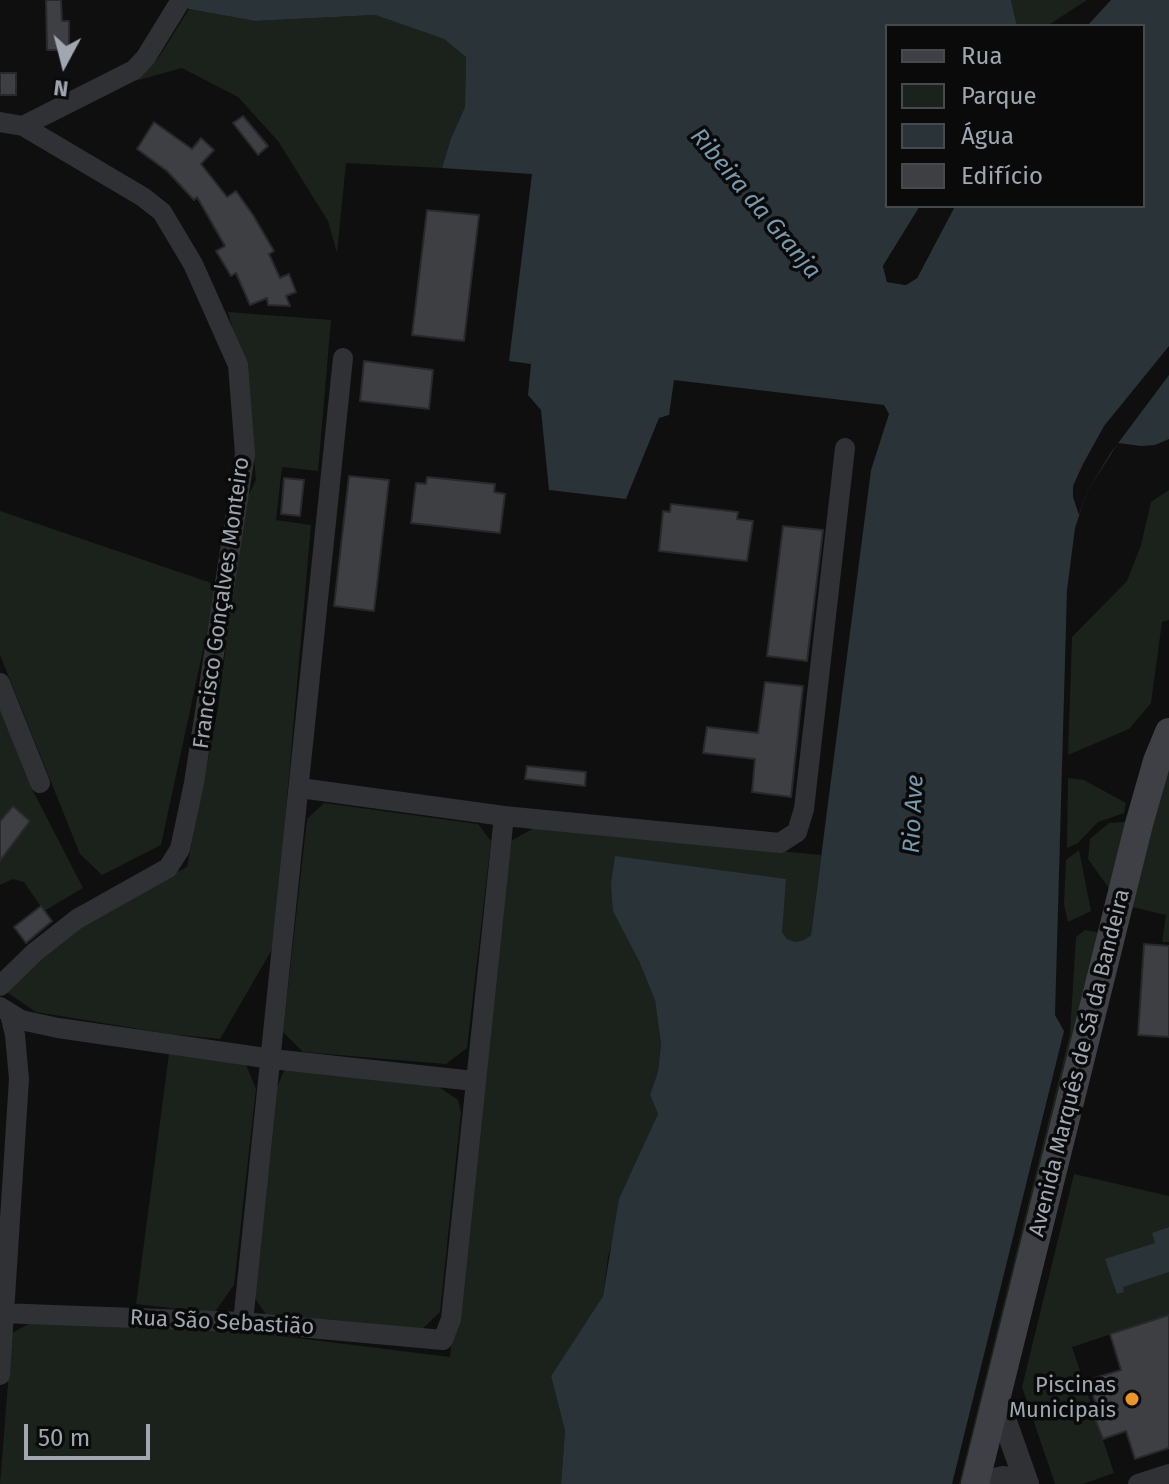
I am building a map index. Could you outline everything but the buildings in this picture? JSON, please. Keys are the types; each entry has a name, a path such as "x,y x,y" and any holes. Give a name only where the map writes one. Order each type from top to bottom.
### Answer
{"main road":[{"name":"Avenida Marquês de Sá da Bandeira","path":"975,1484 1139,824 1157,761 1169,732"}],"street":[{"path":"0,122 23,126 134,70 146,57 180,1"},
{"name":"Francisco Gonçalves Monteiro","path":"0,986 35,952 77,919 168,868 180,849 199,753 245,454 238,365 210,299 174,231 153,204 23,126"},
{"path":"243,1322 343,358"},
{"path":"300,788 504,816 780,843 797,832 804,809 845,448"},
{"path":"0,683 40,783"},
{"path":"5,1010 33,1024 272,1059 474,1081 504,816"},
{"path":"0,1375 19,1079 15,1035 5,1010"},
{"name":"Rua São Sebastião","path":"3,1313 243,1322 443,1340 451,1319 474,1081"},
{"path":"996,1396 1027,1484"},
{"path":"1138,1484 1169,1474"},
{"path":"975,1484 1003,1478 1027,1484"}],"green space":[{"path":"1011,0 1087,0 1050,24 1017,24"},
{"path":"189,9 255,21 375,15 444,39 466,57 465,107 442,168 346,163 337,253 328,221 278,141 238,97 182,68 135,81 159,57"},
{"path":"228,312 331,320 318,471 282,467 276,520 311,525 274,946 220,1039 36,1012 5,991 56,943 108,908 187,867 218,708 244,505 256,480 247,382"},
{"path":"1169,490 1169,620 1162,622 1151,703 1129,729 1068,755 1072,637 1127,581 1141,545 1151,502"},
{"path":"0,511 217,585 161,845 102,875 80,854 0,655"},
{"path":"0,708 30,785 83,888 44,911 24,882 13,879 0,885"},
{"path":"1169,763 1169,942 1162,942 1166,915 1128,906"},
{"path":"1068,778 1084,780 1126,803 1124,813 1098,822 1078,843 1067,848"},
{"path":"324,803 478,824 491,841 467,1048 446,1064 303,1052 283,1032 307,819"},
{"path":"1125,822 1111,891 1088,859 1090,839 1109,823"},
{"path":"534,828 821,855 811,935 804,940 795,942 787,939 782,932 639,961 655,999 661,1043 658,1071 650,1095 658,1114 640,1157 608,1257 603,1296 551,1376 565,1431 561,1484 0,1484 12,1333 34,1321 248,1332 450,1357 511,841"},
{"path":"1079,850 1091,911 1068,922 1064,905 1066,860"},
{"path":"1085,930 1102,933 965,1484 959,1484 1070,1034 1076,937"},
{"path":"169,1054 246,1065 256,1089 234,1285 214,1313 136,1304"},
{"path":"285,1069 436,1085 458,1100 461,1112 440,1312 419,1332 267,1316 252,1294 275,1092"},
{"path":"1074,1174 1169,1196 1169,1315 1072,1347 1114,1473 1083,1484 1055,1484 1022,1387"}],"water":[{"path":"184,0 1011,0 1017,24 885,24 885,208 919,208 883,266 887,282 906,285 917,278 954,208 1145,208 1145,24 1089,24 1111,0 1169,0 1169,439 1155,445 1118,443 1087,492 1075,528 1067,590 1055,1015 1064,1031 952,1484 561,1484 565,1431 551,1376 603,1296 619,1199 658,1114 650,1095 658,1071 661,1044 655,1000 613,911 611,884 615,856 786,879 782,932 787,939 795,942 811,935 871,470 889,414 884,405 674,380 669,415 659,418 626,499 549,490 541,410 528,395 531,364 509,361 532,174 442,168 465,107 466,57 444,39 375,15 255,21 189,9 182,4"},
{"path":"1169,1227 1169,1272 1123,1287 1124,1292 1117,1294 1105,1259 1155,1243 1152,1233"}],"pier":[{"path":"919,208 923,208 887,266 890,278 905,281 914,275 950,208 954,208 917,278 906,285 887,282 883,266"},
{"path":"1169,346 1169,375 1110,454 1087,492 1079,515 1073,486 1083,464 1104,426"}],"place":[{"name":"Piscinas Municipais","path":"1132,1399"}],"water label":[{"name":"Ribeira da Granja","path":"755,204"},
{"name":"Rio Ave","path":"914,814"}]}
